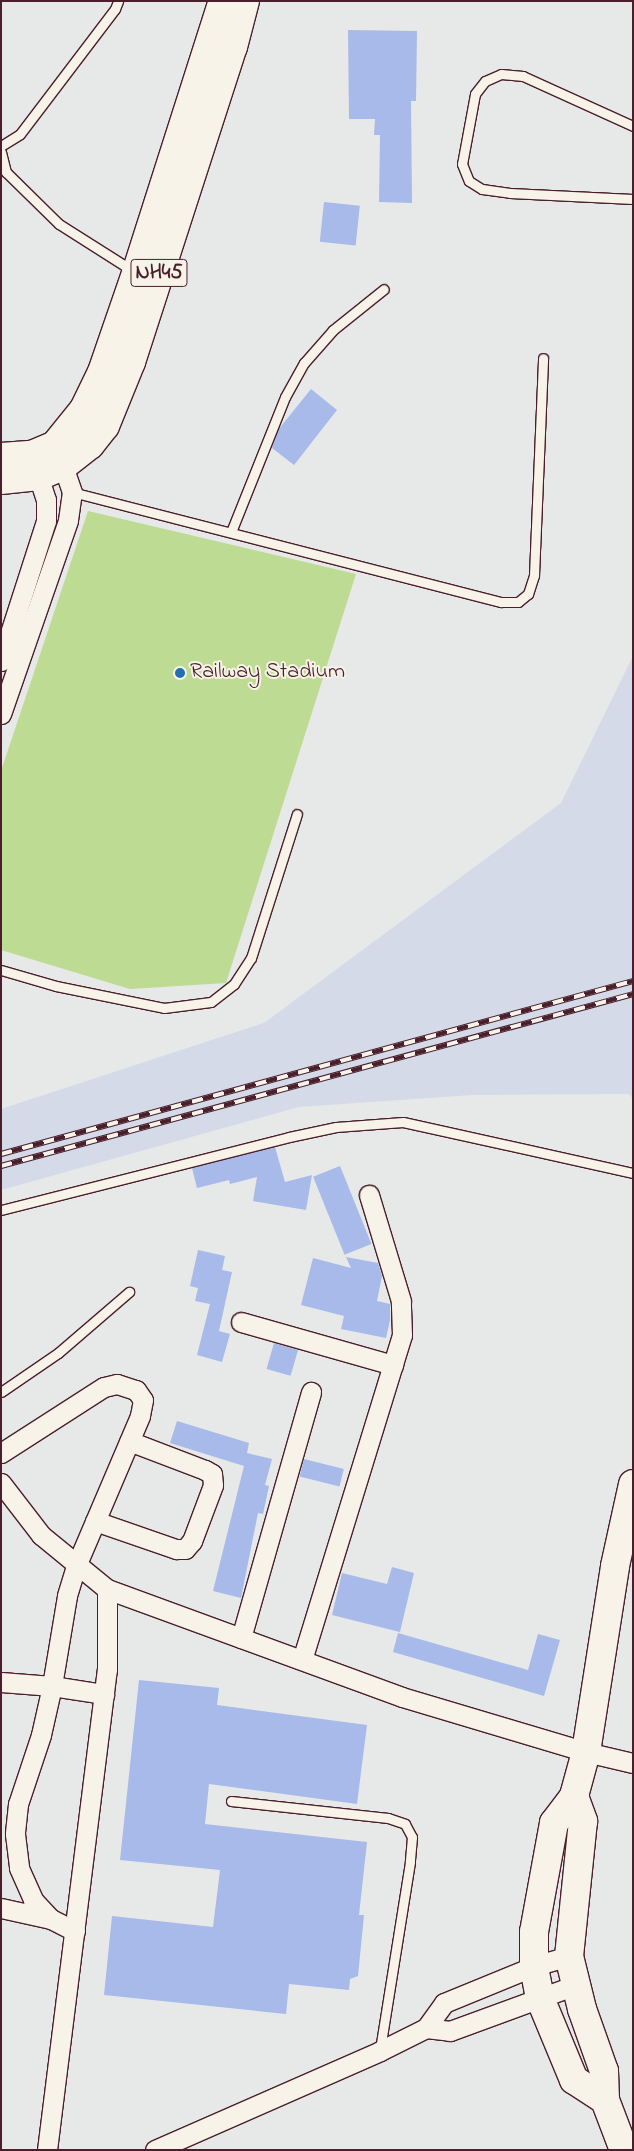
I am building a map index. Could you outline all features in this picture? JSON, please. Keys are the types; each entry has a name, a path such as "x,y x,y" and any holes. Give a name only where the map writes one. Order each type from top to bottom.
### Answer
{"main road":[{"name":"NH45","path":"47,461 84,409 102,372 136,273 222,1"},
{"name":"NH45","path":"47,461 90,445 105,426 131,362 230,56 245,1"},
{"path":"1,457 47,461"},
{"path":"1,480 47,461"},
{"path":"604,2100 574,2080 540,1998 534,1966 534,1932 554,1823 574,1796 586,1752 616,1566 633,1484"},
{"path":"574,1796 584,1821 569,1956 576,1985 604,2071 604,2100 625,2140"}],"street":[{"path":"1,714 68,520 72,492 47,461"},
{"path":"1,661 46,521 47,461"},
{"path":"302,1660 402,1335 401,1301 369,1195"},
{"path":"241,1322 393,1365"},
{"path":"1,1453 104,1386 117,1384 136,1390 143,1400 140,1416 76,1566 67,1596 52,1686 41,1735 18,1804 15,1834 18,1868 33,1900 52,1920"},
{"path":"241,1638 312,1392"},
{"path":"95,1521 176,1549 185,1549 192,1541 213,1485 212,1474 129,1441"},
{"path":"1,1483 41,1535 76,1566 107,1589 402,1697 586,1752 633,1763"},
{"path":"47,2150 107,1670 107,1589"},
{"path":"1,1682 52,1686 104,1694"},
{"path":"1,1908 52,1920 75,1931"},
{"path":"155,2150 380,2051 426,2028 444,2003 534,1966 569,1956"},
{"path":"426,2028 450,2031 576,1985"}],"lane":[{"path":"1,146 20,134 115,9 118,1"},
{"path":"633,126 523,76 501,74 485,80 475,94 462,164 469,181 482,189 510,193 633,199"},
{"path":"1,152 6,172 60,224 136,273"},
{"path":"231,532 285,397 304,363 333,330 384,288"},
{"path":"72,492 501,602 518,602 528,594 534,576 543,358"},
{"path":"1,970 56,986 164,1008 211,1002 234,984 251,958 297,814"},
{"path":"1,1210 289,1136 336,1127 402,1122 633,1173"},
{"path":"1,1392 58,1353 129,1292"},
{"path":"231,1801 388,1818 405,1824 412,1837 410,1862 380,2051"}],"shaded area":[{"path":"633,656 633,1099 629,1094 472,1095 299,1107 1,1190 1,1109 264,1023 561,803"}],"green space":[{"name":"Railway Stadium","path":"88,511 356,574 226,983 130,989 1,950 1,771"}],"building":[{"path":"348,30 417,31 416,101 411,101 412,203 379,202 380,135 374,135 375,119 349,119"},
{"path":"324,202 360,206 356,246 320,242"},
{"path":"311,389 337,410 294,465 272,448 278,430"},
{"path":"275,1147 285,1182 312,1175 306,1210 253,1201 257,1177 230,1184 229,1180 197,1188 192,1168"},
{"path":"340,1166 371,1244 345,1255 313,1177"},
{"path":"198,1250 225,1256 222,1270 232,1272 219,1331 230,1334 222,1362 197,1355 210,1304 195,1301 198,1288 190,1286"},
{"path":"346,1257 378,1263 382,1276 377,1301 390,1304 390,1320 386,1338 341,1329 344,1316 301,1305 313,1258 351,1268"},
{"path":"274,1343 298,1350 291,1376 267,1369"},
{"path":"177,1421 249,1443 247,1453 272,1459 265,1485 269,1486 263,1514 258,1513 241,1598 213,1591 244,1466 170,1443"},
{"path":"304,1459 344,1469 339,1486 300,1476"},
{"path":"392,1567 414,1573 400,1632 332,1615 342,1573 387,1584"},
{"path":"398,1633 528,1670 538,1634 560,1640 544,1696 393,1652"},
{"path":"139,1680 219,1688 217,1705 367,1725 357,1804 209,1784 205,1824 367,1842 359,1915 364,1915 358,1976 350,1979 349,1990 289,1984 286,2014 104,1995 112,1916 213,1927 220,1870 120,1860"}],"railway":[{"path":"1,1154 633,981"},
{"path":"1,1166 633,994"}],"place":[{"name":"Railway Stadium","path":"180,673"}]}
